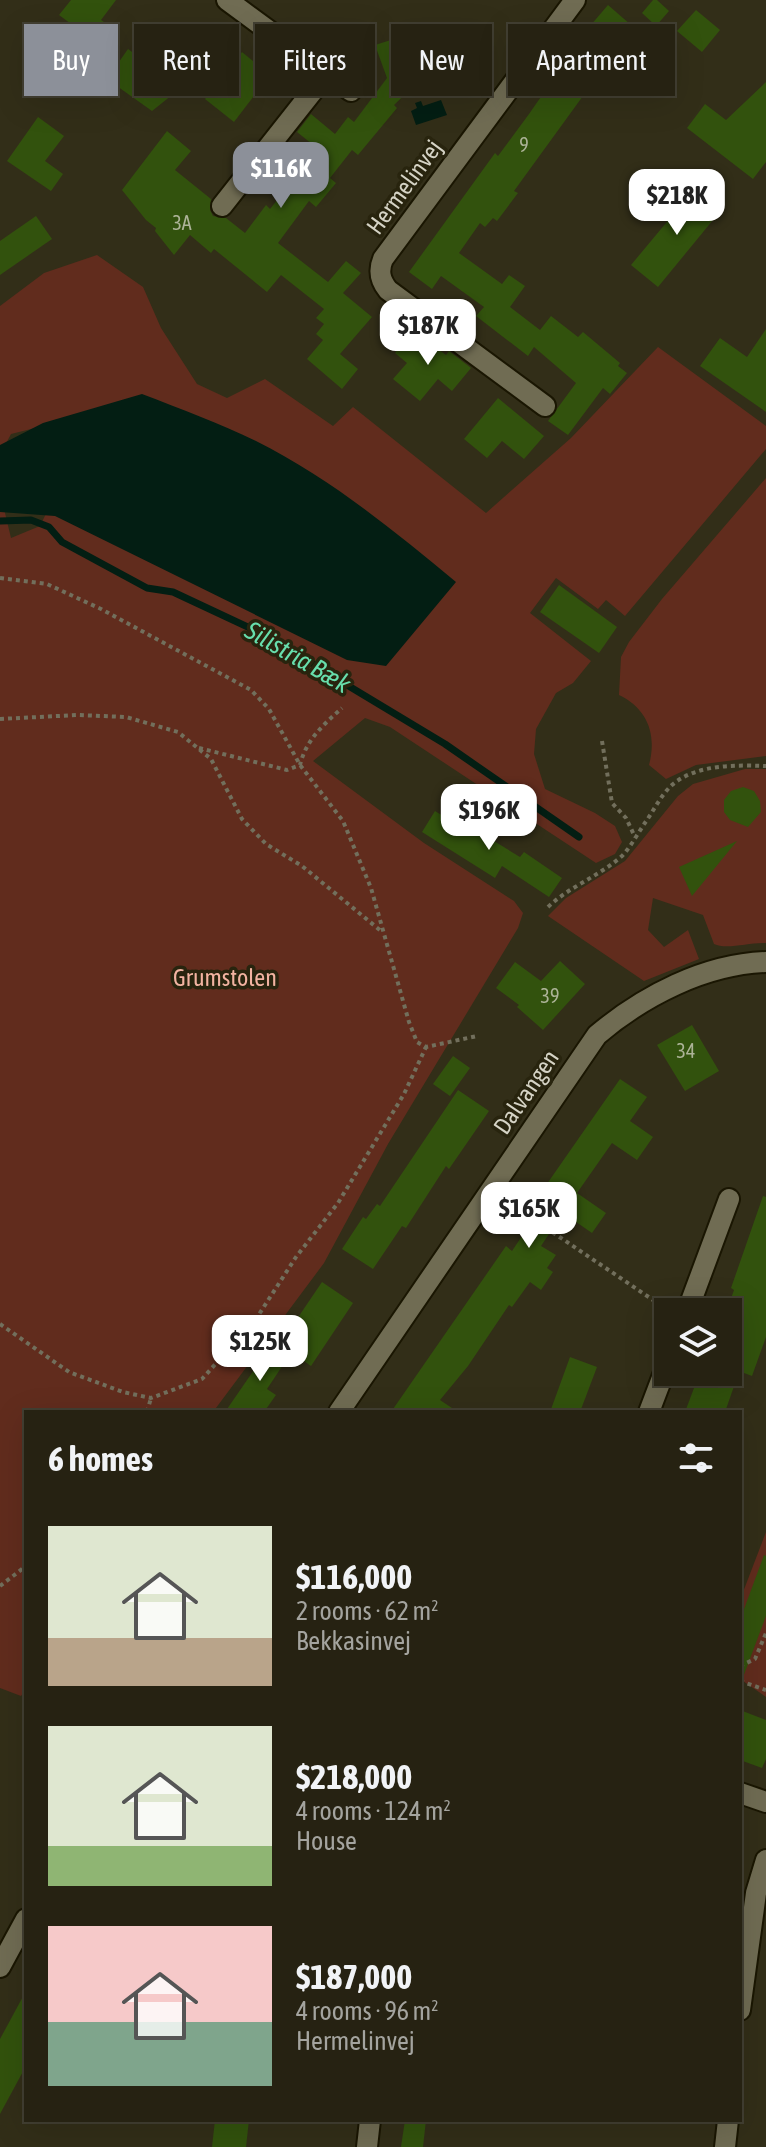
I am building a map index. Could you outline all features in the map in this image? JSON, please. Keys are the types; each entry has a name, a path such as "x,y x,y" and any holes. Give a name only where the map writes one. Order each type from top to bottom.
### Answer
{"street":[{"path":"227,0 260,24"},
{"name":"Hermelinvej","path":"545,406 388,290 383,284 380,267 392,246 575,0"},
{"path":"222,206 309,96"},
{"name":"Dalvangen","path":"340,1410 597,1035 639,1003 679,983 710,972 766,962"},
{"path":"692,1298 729,1199"},
{"path":"650,1410 659,1386"},
{"path":"742,1794 766,1802"},
{"path":"742,1995 756,1893 766,1860"},
{"path":"0,1967 24,1923"},
{"path":"367,2147 370,2122"},
{"path":"725,2147 728,2122"}],"path":[{"path":"0,578 47,584 251,690 269,709 300,765 343,821 371,888 417,1042 426,1047 477,1036"},
{"path":"300,765 304,748 342,708"},
{"path":"0,719 77,715 126,717 178,732 211,759 242,819 266,844 302,866 383,932"},
{"path":"602,741 612,803 626,818 635,837"},
{"path":"196,747 287,770 300,765"},
{"path":"548,907 564,892 606,869 626,852 670,786 684,776 728,767 766,766"},
{"path":"0,1324 69,1372 123,1392 151,1398 202,1379 256,1319 296,1257 359,1171 404,1094 426,1047"},
{"path":"491,1190 654,1300"},
{"path":"148,1410 151,1398"},
{"path":"0,1586 24,1568"},
{"path":"742,1665 755,1659 766,1633"},
{"path":"742,1682 766,1690"}],"green space":[{"name":"Grumstolen","path":"97,255 143,287 161,328 197,384 227,398 265,379 333,426 353,407 486,513 571,438 658,347 766,426 766,449 625,616 606,600 598,609 556,578 530,613 591,661 573,683 556,693 536,729 534,754 545,789 615,826 622,842 615,854 596,863 390,727 365,718 313,761 424,843 514,901 523,913 518,928 388,1144 324,1263 214,1410 24,1410 24,1692 21,1696 0,1688 0,492 11,538 40,526 81,442 47,425 11,434 0,455 0,306 44,273"},
{"path":"766,478 766,756 696,765 666,779 649,765 651,733 643,715 619,695 621,657 662,599"},
{"path":"745,769 766,769 766,943 714,944 703,915 653,898 648,930 664,947 688,930 699,959 644,981 548,916 566,898 625,861 678,796 693,784"},
{"path":"766,1532 766,1697 742,1680 742,1595"}],"shaded area":[{"path":"441,100 447,115 416,125 411,111 417,108 415,103 421,101 423,106"},
{"path":"142,394 228,428 310,471 409,543 456,582 386,666 347,660 55,516 0,512 0,445 43,423"}],"building":[{"path":"71,0 116,0 101,20 107,24 71,24 59,15"},
{"path":"653,0 669,11 658,24 642,13"},
{"path":"608,5 630,24 592,24"},
{"path":"696,10 720,30 702,52 677,31"},
{"path":"391,40 391,96 403,96 358,155 352,150 330,178 336,183 316,207 309,201 278,243 328,282 346,261 361,273 343,293 372,317 340,354 358,369 342,389 307,359 323,340 316,334 324,324 316,318 324,309 281,275 267,292 214,249 211,253 190,235 174,255 155,231 156,228 122,190 167,131 191,151 175,170 211,199 213,216 226,218 245,233 266,205 270,209 293,180 287,176 312,144 297,132 311,114 335,134 348,117 354,122 375,96 387,78 375,45"},
{"path":"128,49 134,53 134,96 171,96 152,111 118,87 118,63"},
{"path":"242,52 255,63 255,95 234,122 205,99 207,96 239,96 239,56"},
{"path":"766,82 766,162 753,179 687,128 705,104 726,120"},
{"path":"541,96 583,96 514,191 518,193 497,221 493,218 485,227 480,223 459,253 502,284 509,275 525,286 510,307 540,330 551,316 578,337 583,332 620,363 618,366 627,373 610,394 603,388 568,435 548,421 576,383 534,347 528,356 476,316 484,307 441,276 432,289 409,272 495,153 498,156"},
{"path":"38,117 64,136 45,161 63,174 51,191 7,161"},
{"path":"696,187 722,209 658,287 631,265"},
{"path":"36,216 52,239 0,275 0,241"},
{"path":"766,329 766,412 700,366 720,338 747,357"},
{"path":"413,331 446,355 449,351 471,368 452,391 438,379 420,401 393,379 407,363 395,353"},
{"path":"498,398 544,436 524,459 502,441 487,458 464,439"},
{"path":"559,585 617,627 599,653 540,612"},
{"path":"743,787 754,791 760,801 761,812 748,827 730,820 724,812 724,800 731,791"},
{"path":"435,811 459,826 466,814 493,831 489,838 520,857 524,852 562,878 549,897 502,866 495,878 422,832"},
{"path":"737,841 692,896 679,867"},
{"path":"560,961 585,984 543,1030 517,1007 519,1005 496,988 515,962 541,981"},
{"path":"692,1025 719,1071 685,1091 657,1045"},
{"path":"453,1056 470,1068 450,1096 433,1084"},
{"path":"620,1079 647,1097 630,1121 653,1137 637,1160 612,1143 577,1193 606,1213 592,1233 563,1213 541,1246 556,1255 547,1268 553,1272 541,1290 530,1282 512,1307 509,1305 468,1366 440,1400 455,1410 392,1410 506,1246 512,1251 542,1206 535,1201"},
{"path":"458,1090 489,1111 373,1269 342,1249 363,1217 366,1219 377,1204 380,1206"},
{"path":"763,1196 766,1197 766,1337 752,1376 742,1372 742,1298 731,1298 734,1290 731,1288"},
{"path":"322,1282 353,1303 311,1366 280,1344"},
{"path":"274,1341 291,1353 267,1389 276,1395 265,1410 226,1410"},
{"path":"570,1357 597,1367 581,1410 551,1410"},
{"path":"695,1386 734,1386 726,1410 686,1410"},
{"path":"764,1555 766,1616 742,1680 742,1615"},
{"path":"742,1711 766,1720 766,1759 762,1768 742,1761"},
{"path":"24,1995 24,2070 0,2114 0,2039"},
{"path":"215,2122 249,2122 246,2147 212,2147"},
{"path":"405,2122 426,2122 423,2147 401,2147"}],"waterway":[{"name":"Silistria Bæk","path":"0,521 31,520 49,527 62,542 147,588 173,592 269,637 295,658 320,666 445,744 579,837"}]}
